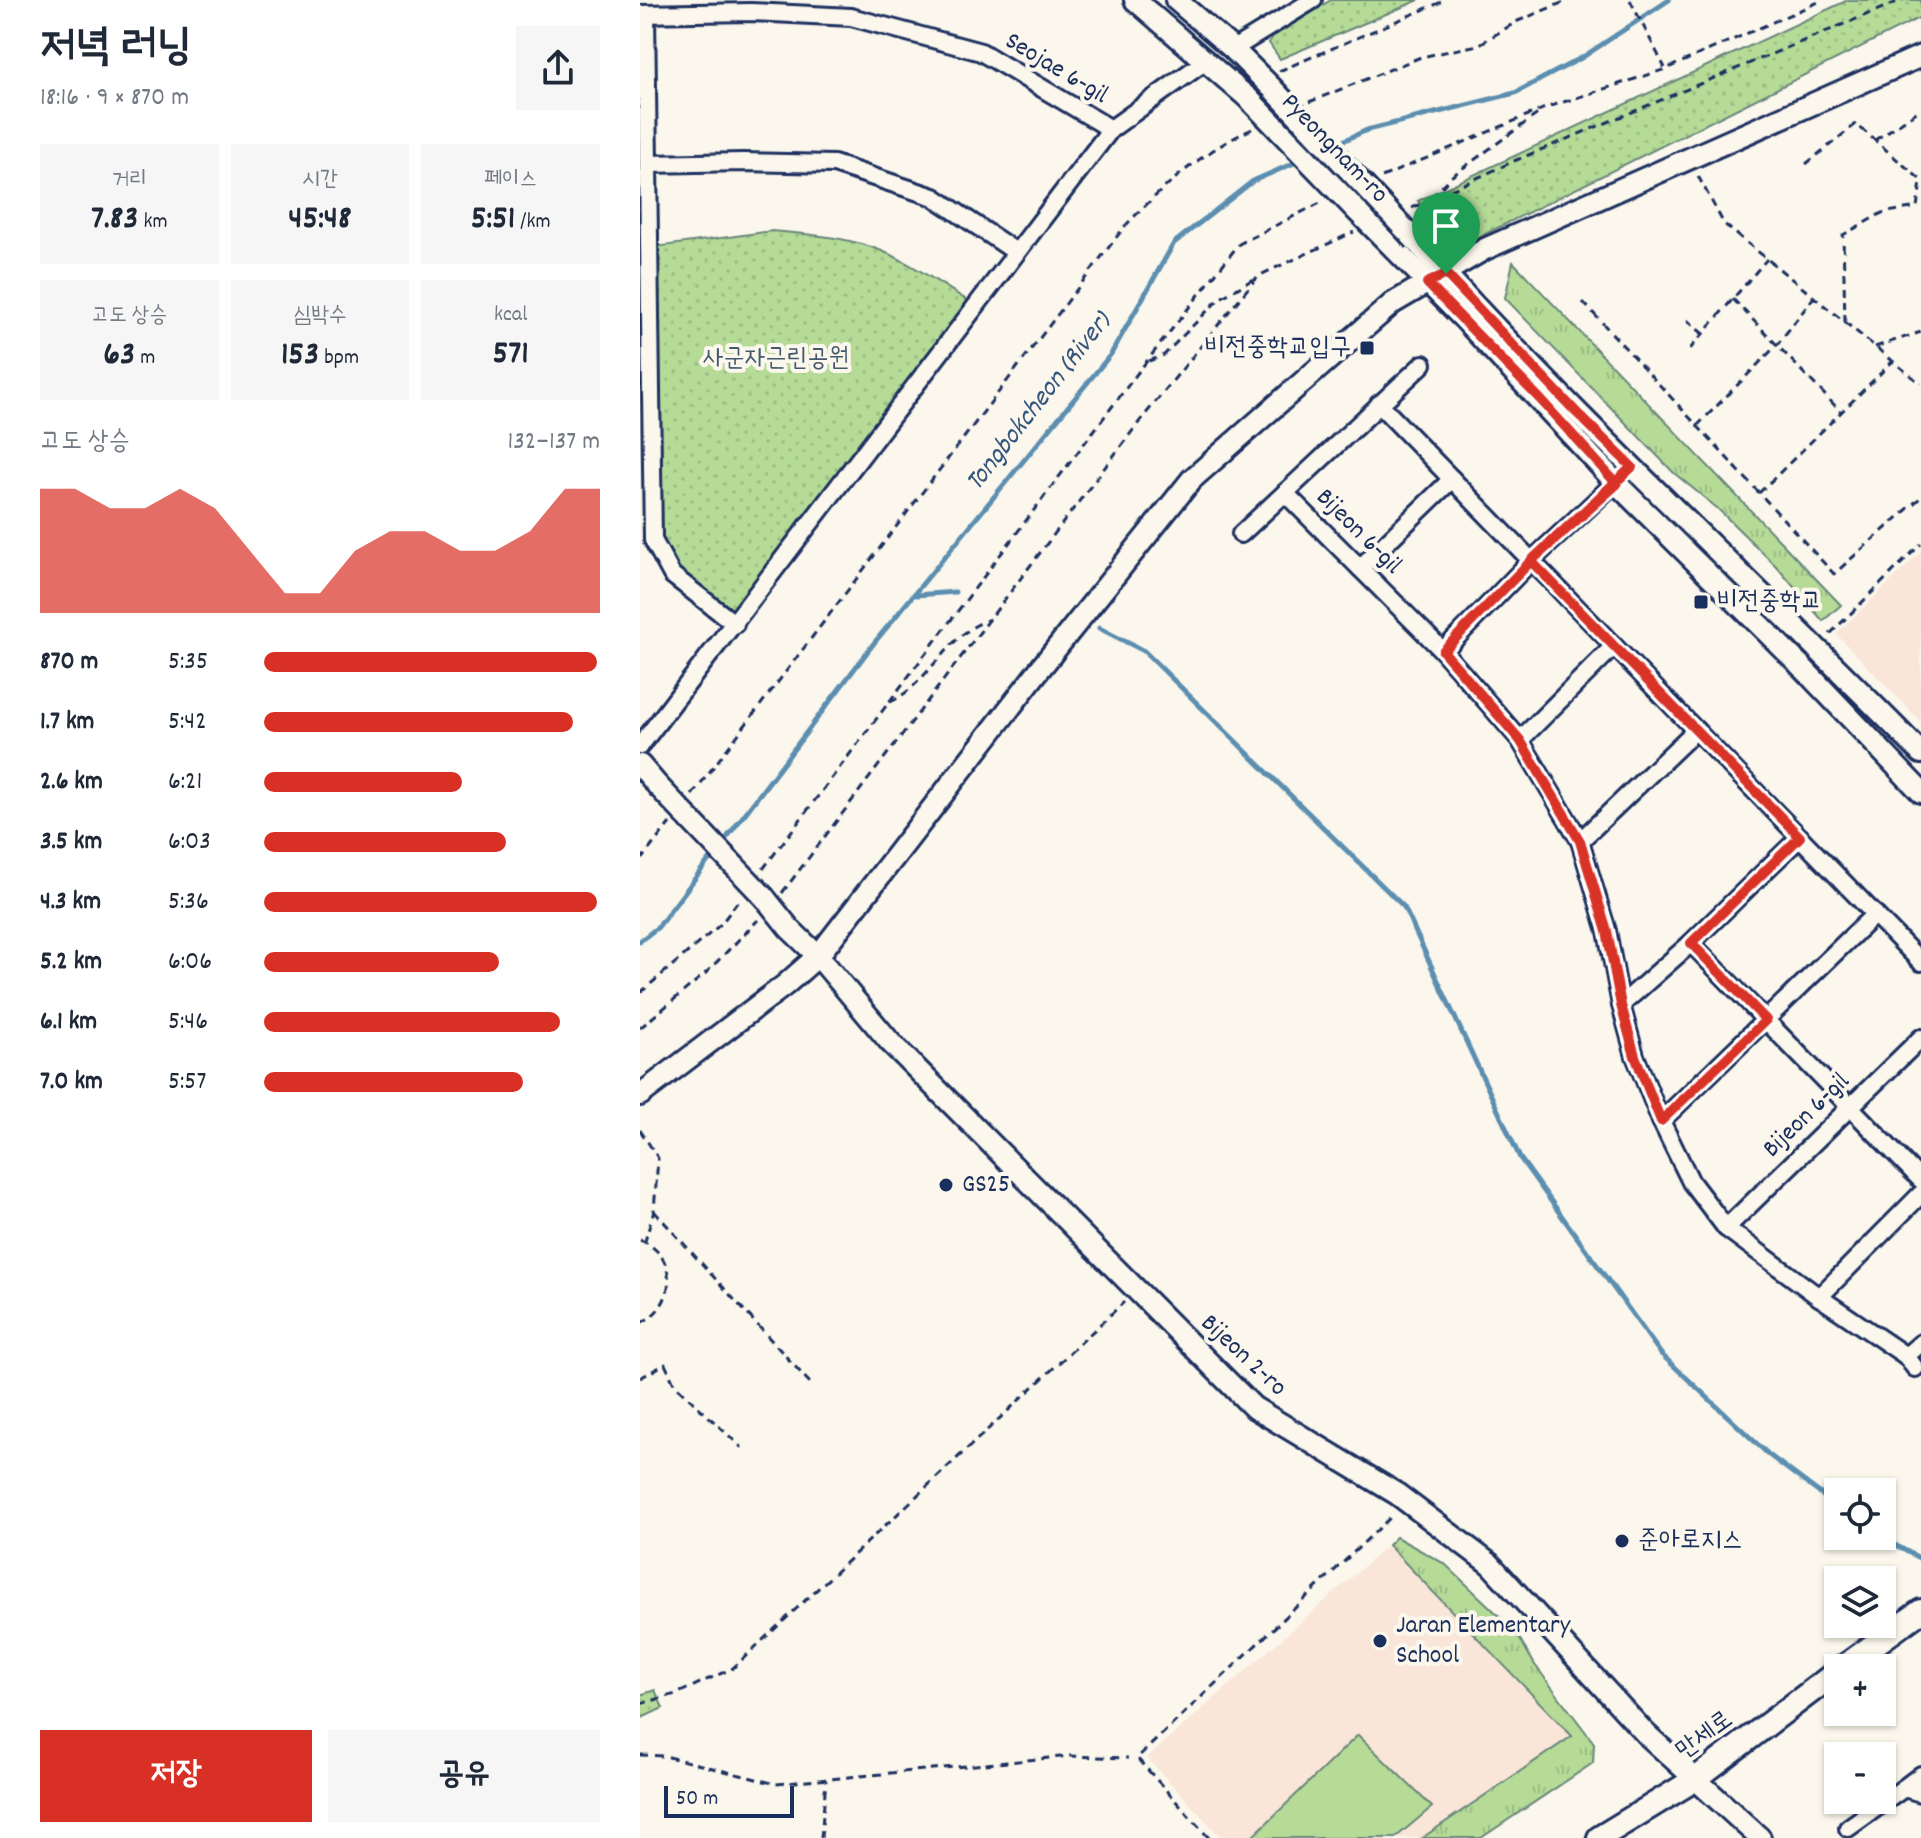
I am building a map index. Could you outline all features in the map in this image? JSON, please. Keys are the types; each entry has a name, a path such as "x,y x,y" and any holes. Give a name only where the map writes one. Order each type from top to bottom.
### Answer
{"main road":[{"name":"만세로","path":"1862,1654 1921,1611"},
{"name":"만세로","path":"1599,1838 1694,1780 1824,1682"}],"street":[{"name":"Pyeongnam-ro","path":"1135,0 1207,60 1357,211 1436,278 1617,484 1798,663 1921,792"},
{"path":"1176,0 1233,49 1275,79 1415,240 1436,278 1817,647 1921,753"},
{"path":"1233,49 1313,0"},
{"name":"Seojae 6-gil","path":"735,624 672,575 653,540 645,479 644,248 649,164 643,14 751,12 851,17 981,52 1111,129"},
{"path":"640,1095 785,985 818,956 1039,670 1192,479 1393,303 1485,249 1921,56"},
{"path":"640,746 1111,129 1207,60"},
{"path":"649,164 834,164 934,197 1016,252"},
{"name":"Bijeon 6-gil","path":"1423,364 1285,493 1443,651 1520,740 1580,841 1607,931 1621,1005 1635,1056 1661,1121 1691,1182 1726,1228 1911,1362 1921,1343"},
{"path":"1379,404 1921,962"},
{"path":"1443,651 1531,561 1632,467"},
{"path":"1360,568 1452,479"},
{"path":"1241,534 1285,493"},
{"path":"1520,740 1614,646"},
{"path":"1580,841 1696,730"},
{"name":"Bijeon 2-ro","path":"640,765 818,956 890,1042 1253,1407 1407,1502 1490,1564 1645,1733 1760,1838"},
{"path":"1621,1005 1691,943 1800,837"},
{"path":"1661,1121 1875,914"},
{"path":"1691,943 1921,1180"},
{"name":"Bijeon 6-gil","path":"1726,1228 1921,1038"},
{"path":"1819,1297 1921,1194"},
{"path":"1848,1828 1921,1775"},
{"path":"1904,1788 1921,1793"}],"path":[{"path":"1275,79 1446,0"},
{"path":"1297,108 1421,57 1478,45 1518,21 1569,0"},
{"path":"1630,0 1666,69"},
{"path":"1373,180 1545,108 1666,69 1823,0"},
{"path":"1430,200 1452,176 1545,108"},
{"path":"1875,140 1921,109"},
{"path":"1806,164 1856,124 1921,182 1917,207"},
{"path":"684,805 1125,226 1189,165 1254,128"},
{"path":"1689,159 1724,224 1921,384"},
{"path":"758,875 1146,362 1239,244 1330,199"},
{"path":"1917,207 1921,211"},
{"path":"1845,322 1843,235 1882,213 1917,207"},
{"path":"1690,349 1767,259"},
{"path":"1146,362 1164,355 1219,299 1258,276"},
{"path":"1697,426 1777,345 1814,297"},
{"path":"1733,299 1842,413"},
{"path":"1583,302 1834,574 1921,497"},
{"path":"1687,320 1703,334"},
{"path":"1875,347 1921,332"},
{"path":"1759,493 1893,361"},
{"path":"1817,647 1921,544"},
{"path":"888,703 903,697 939,657 977,623 990,619"},
{"path":"640,861 675,816"},
{"path":"640,993 757,893"},
{"path":"640,1130 658,1158 654,1211 642,1240 656,1249 665,1261 669,1275 669,1289 664,1302 656,1314 640,1323"},
{"path":"654,1211 810,1383"},
{"path":"640,1704 676,1694 733,1668 1137,1290"},
{"path":"640,1378 665,1364 674,1384 742,1448"},
{"path":"1209,1838 1137,1758 1407,1502"},
{"path":"640,1755 665,1756 776,1784 1070,1756 1128,1758"},
{"path":"821,1838 826,1780"}],"shaded area":[{"path":"1921,552 1921,722 1836,634"},
{"name":"Jaran Elementary School","path":"1388,1545 1573,1736 1422,1838 1222,1838 1147,1758"}],"green space":[{"path":"1331,0 1419,0 1280,59 1269,43 1273,35"},
{"path":"1848,0 1921,0 1921,17 1455,249 1418,201"},
{"name":"사군자근린공원","path":"772,231 834,238 885,252 975,305 735,624 672,575 653,540 648,248"},
{"path":"1513,262 1841,605 1823,621 1777,567 1717,508 1674,473 1505,298"},
{"path":"1396,1537 1445,1564 1515,1631 1535,1665 1594,1743 1593,1763 1481,1838 1422,1838 1572,1736 1388,1545"},
{"path":"655,1690 663,1708 640,1719 640,1695"},
{"path":"1358,1735 1432,1807 1395,1838 1251,1838"}],"waterway":[{"name":"Tongbokcheon (River)","path":"1332,146 1367,130 1515,93 1583,57 1669,0"},
{"name":"Tongbokcheon (River)","path":"722,844 874,643 1111,354 1174,243 1253,181 1301,160"},
{"path":"916,595 955,592"},
{"path":"1099,628 1144,651 1404,907 1520,1158 1661,1354 1769,1455 1824,1496"},
{"name":"Tongbokcheon (River)","path":"640,941 658,927 715,852"},
{"path":"1896,1546 1921,1559"}],"place":[{"name":"비전중학교입구","path":"1367,348"},
{"name":"비전중학교","path":"1701,602"},
{"name":"GS25","path":"946,1185"},
{"name":"준아로지스","path":"1622,1541"},
{"name":"Jaran Elementary School","path":"1380,1641"}],"route":[{"path":"1446,274 1427,283 1540,399 1617,484 1531,561 1800,837 1691,943 1766,1020 1661,1121 1635,1056 1621,1005 1607,931 1580,841 1520,740 1443,651 1531,561 1617,484 1632,467 1446,274"}]}
